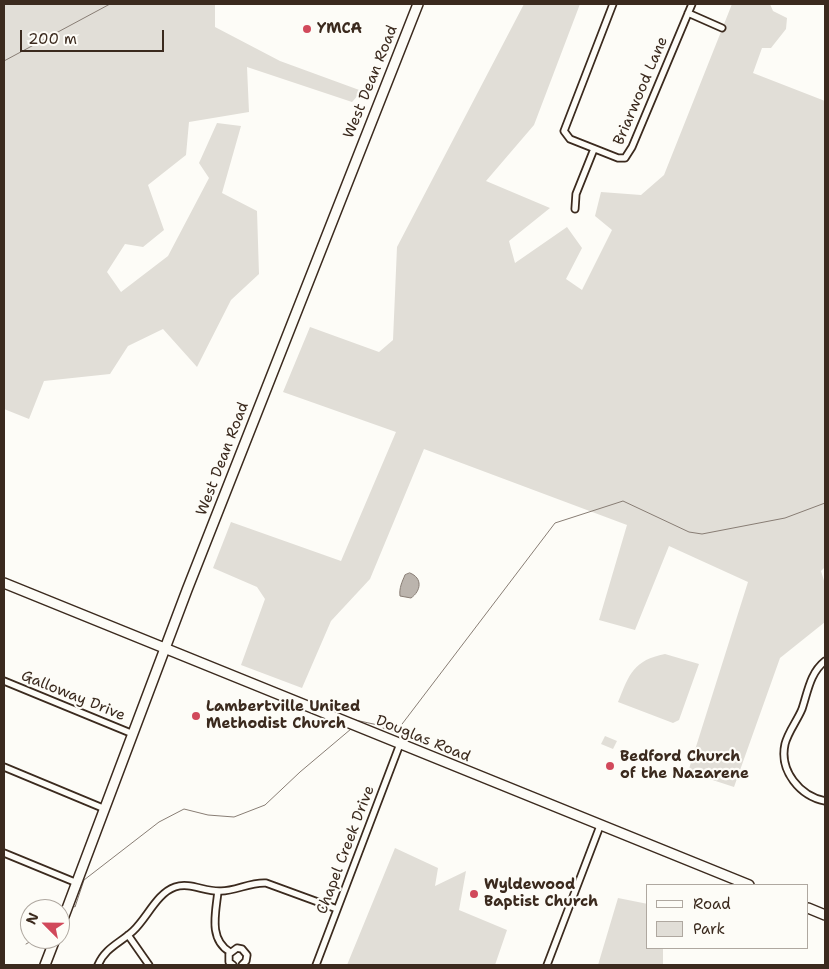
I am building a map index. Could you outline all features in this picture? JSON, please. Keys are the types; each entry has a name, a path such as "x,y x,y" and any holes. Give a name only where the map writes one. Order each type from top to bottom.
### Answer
{"street":[{"name":"West Dean Road","path":"70,900 165,648 418,4"},
{"name":"Briarwood Lane","path":"613,4 564,131 570,139 618,158 625,158 629,154 692,4"},
{"path":"688,13 722,28"},
{"path":"574,209 576,194 594,149"},
{"name":"Douglas Road","path":"4,583 746,884"},
{"path":"825,661 812,677 801,710 786,740 784,756 788,772 796,784 811,796 825,802"},
{"name":"Galloway Drive","path":"4,681 133,734"},
{"name":"Chapel Creek Drive","path":"316,965 400,744"},
{"path":"4,767 105,809"},
{"path":"547,965 600,826"},
{"path":"4,853 76,884"},
{"path":"98,965 107,950 128,935 164,894 172,888 186,886 218,891 266,883 337,909"},
{"path":"218,891 216,934 222,945 230,952"},
{"path":"809,908 825,915"},
{"path":"128,935 149,965"},
{"path":"233,965 228,959 230,952 237,948 244,951 247,958 242,965"},
{"path":"45,965 51,949"}],"green space":[{"path":"4,4 215,4 215,27 280,61 362,91 352,102 247,67 249,112 189,122 186,155 148,185 164,230 143,247 125,244 107,272 121,292 168,256 209,178 199,163 217,123 241,126 222,193 257,211 259,274 231,300 197,367 163,329 128,346 110,374 44,381 29,419 4,409"},
{"path":"524,4 580,4 534,125 486,181 550,208 509,241 515,263 567,227 582,248 566,279 582,290 612,230 595,216 601,192 641,195 664,175 732,4 770,4 773,11 787,18 786,29 771,48 762,48 753,73 825,101 825,567 821,571 825,584 825,622 780,658 734,787 688,772 748,582 669,546 635,630 599,620 627,525 424,449 370,579 331,621 302,688 241,665 265,599 257,587 213,568 231,522 341,561 396,432 283,392 310,327 379,352 393,340 397,247"},
{"path":"665,654 699,664 679,720 673,723 618,702 630,676 639,664"},
{"path":"605,736 617,741 613,749 601,744"},
{"path":"395,848 438,868 435,886 466,871 459,910 507,930 495,965 347,965"},
{"path":"618,898 646,904 646,949 663,949 663,965 598,965"}],"shaded area":[{"path":"410,573 419,581 419,588 411,598 400,596 400,588 405,575"}],"waterway":[{"path":"4,61 110,4"},
{"path":"383,728 396,732 555,523 623,501 689,532 702,534 785,518 825,503"},
{"path":"355,720 378,725"},
{"path":"73,906 75,907 84,880 159,822 184,809 208,815 234,817 265,805 300,772 351,729"}],"place":[{"name":"YMCA","path":"307,29"},
{"name":"Lambertville United Methodist Church","path":"196,716"},
{"name":"Bedford Church of the Nazarene","path":"610,766"},
{"name":"Wyldewood Baptist Church","path":"474,894"}]}
